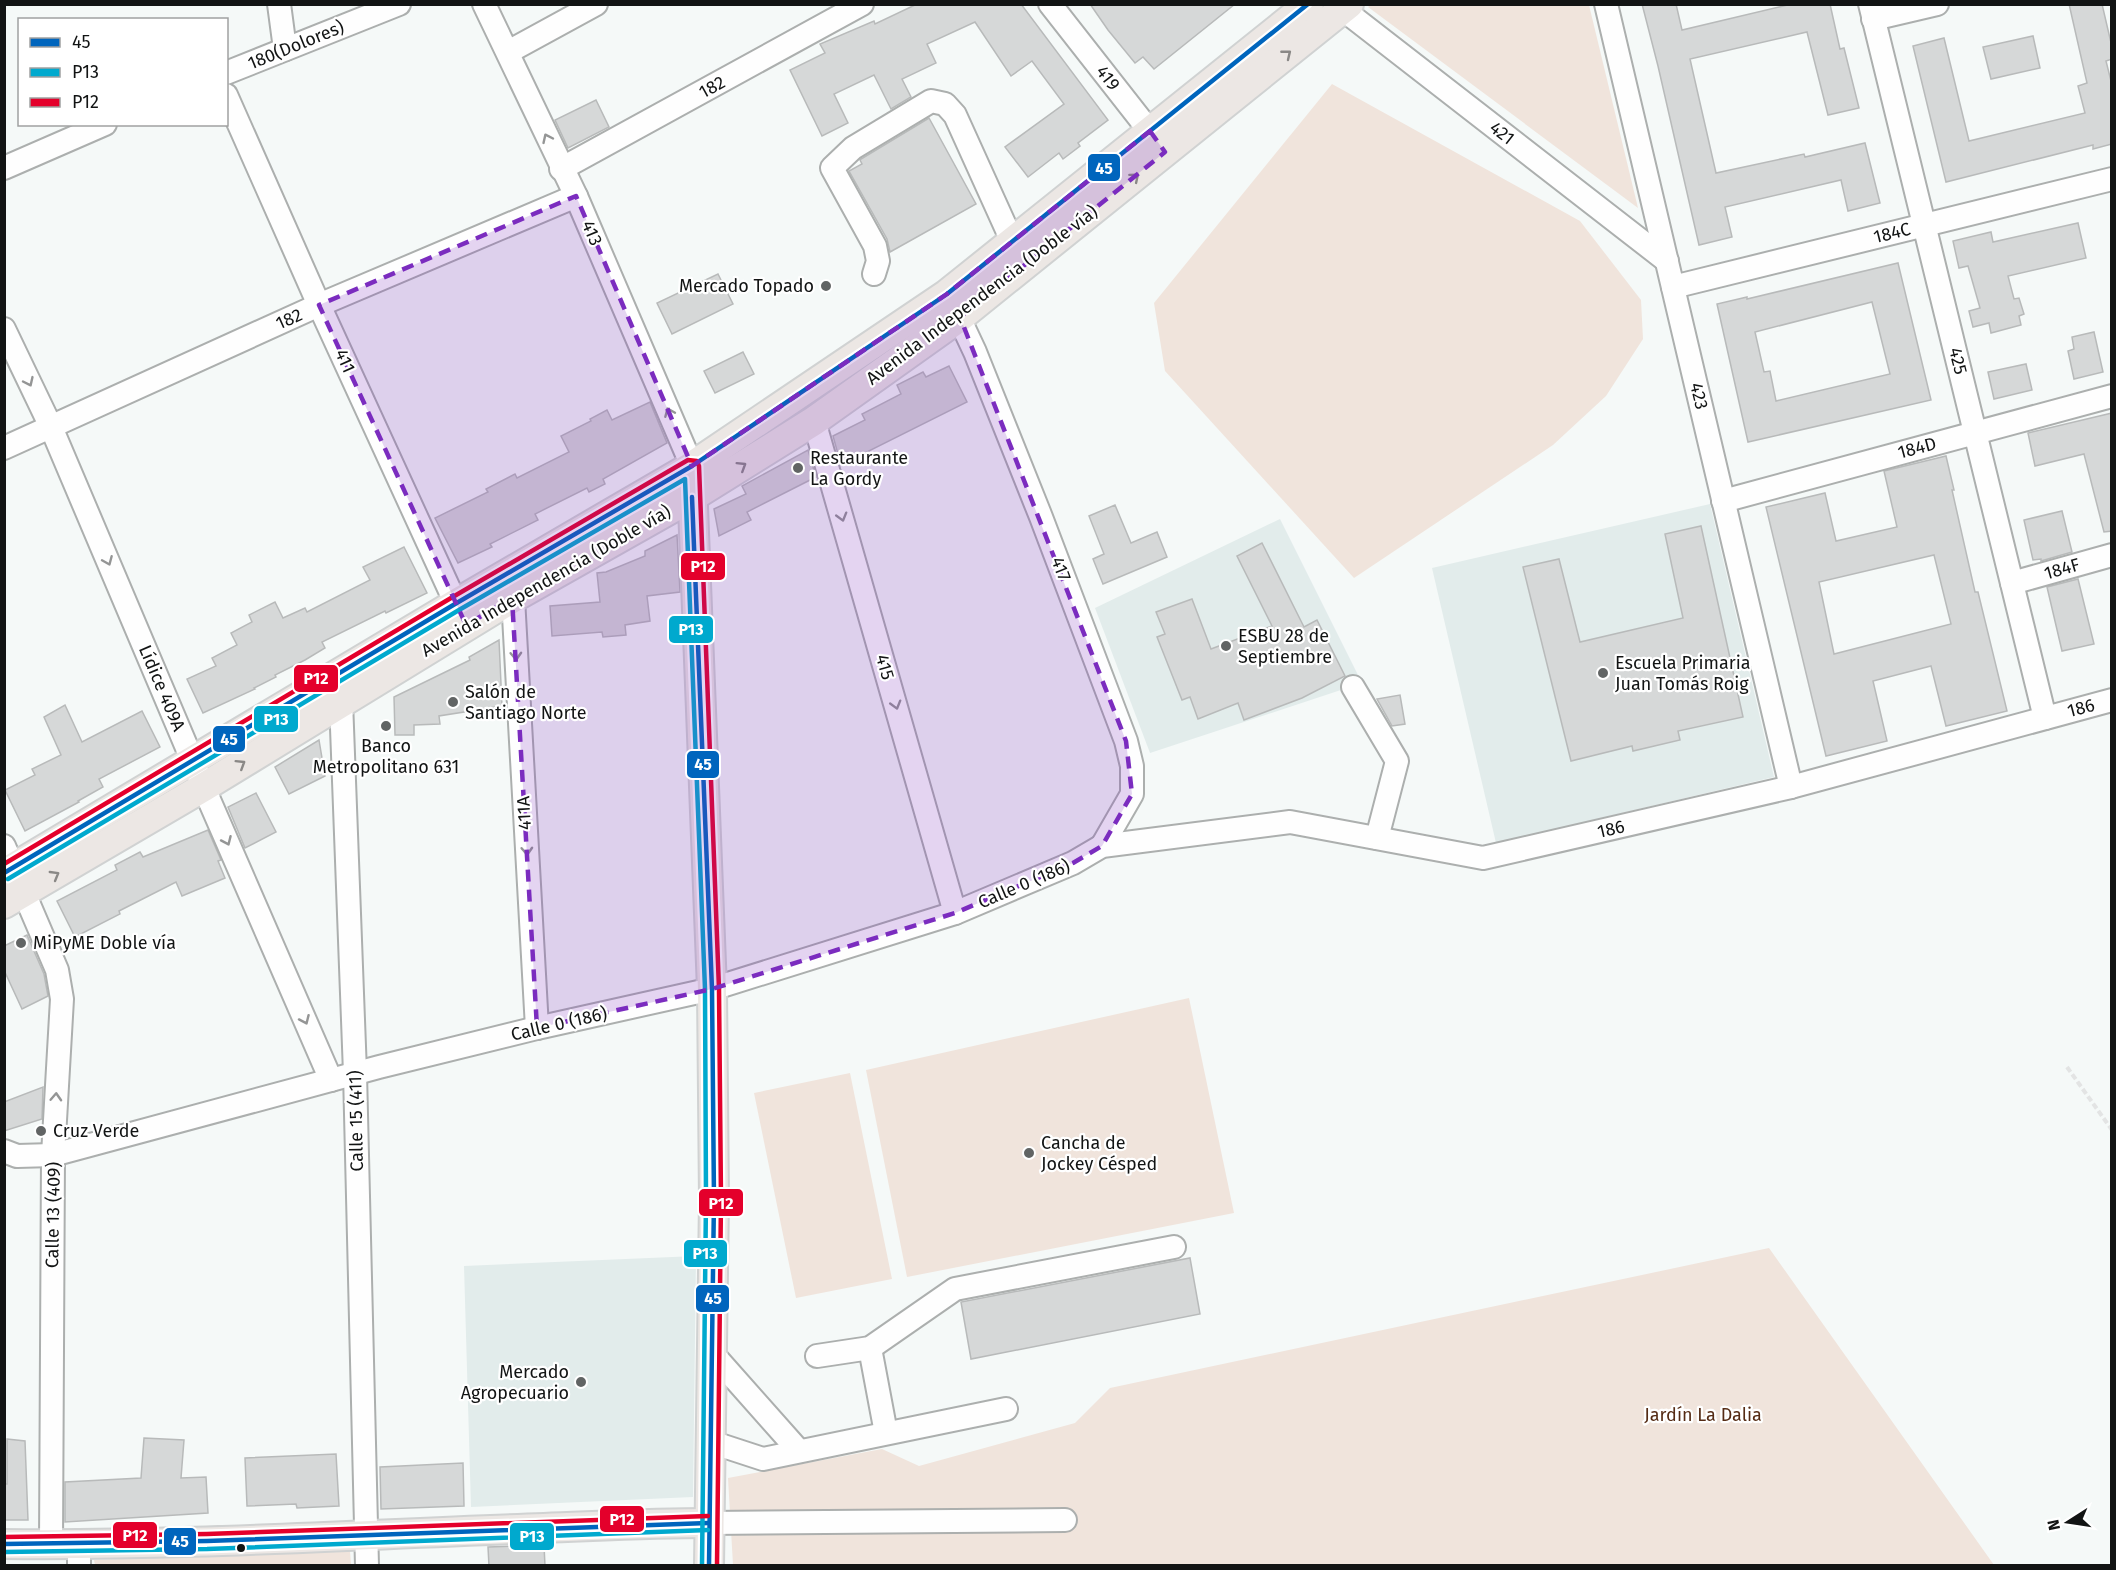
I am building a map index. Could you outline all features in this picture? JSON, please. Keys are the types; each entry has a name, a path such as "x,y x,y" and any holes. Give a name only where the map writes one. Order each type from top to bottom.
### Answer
{"main road":[{"name":"Avenida Independencia (Doble vía)","path":"461,615 513,598 692,498 814,421 953,305 1157,141 1309,4"},
{"name":"Avenida Independencia (Doble vía)","path":"10,877 193,761 335,691 461,615 692,466 953,305 1012,241 1157,141 1342,6"},
{"path":"692,466 712,989 712,1353 709,1566"},
{"name":"Avenida Independencia (Doble vía)","path":"10,877 204,787 335,691"},
{"path":"4,1544 51,1545 79,1555 366,1534 708,1523"}],"street":[{"path":"279,4 285,49"},
{"name":"180(Dolores)","path":"228,72 399,4"},
{"name":"413","path":"484,4 561,169 576,196 692,466"},
{"path":"508,52 596,4"},
{"name":"182","path":"561,169 862,4"},
{"name":"419","path":"1050,4 1157,141"},
{"name":"423","path":"1606,4 1791,787"},
{"path":"1872,12 1937,4"},
{"name":"421","path":"1342,6 1667,261"},
{"name":"425","path":"1872,12 2045,718"},
{"name":"411","path":"228,99 461,615"},
{"path":"874,274 878,261 875,246 832,168 853,148 931,101 945,104 955,115 1012,241"},
{"path":"4,168 100,126"},
{"name":"184C","path":"1673,287 2112,179"},
{"name":"182","path":"4,448 320,305 576,196"},
{"name":"417","path":"953,305 1041,517 1126,741 1132,766 1132,794 1102,846"},
{"name":"Lídice 409A","path":"4,329 51,427 331,1080"},
{"name":"184D","path":"1724,501 2112,396"},
{"name":"415","path":"814,421 956,913"},
{"name":"184F","path":"2012,583 2112,555"},
{"name":"411A","path":"513,598 537,1028"},
{"path":"1353,687 1397,761 1377,838"},
{"name":"Calle 15 (411)","path":"335,691 355,1073 367,1566"},
{"name":"186","path":"1102,846 1290,822 1483,858 1791,787 2112,700"},
{"name":"Calle 0 (186)","path":"4,1151 17,1156 53,1155 355,1073 537,1028 712,989 956,913 1073,863 1102,846"},
{"name":"Calle 13 (409)","path":"10,877 57,970 62,999 53,1155 51,1545"},
{"path":"817,1356 870,1348 955,1289 1174,1247"},
{"path":"870,1348 886,1434"},
{"path":"712,1353 799,1451"},
{"path":"711,1442 763,1459 1006,1409"},
{"path":"708,1523 1065,1520"}],"path":[{"path":"2067,1067 2112,1130"}],"highlighted area":[{"path":"1150,131 1165,152 960,317 1126,741 1132,794 1102,846 1073,863 955,913 712,989 537,1028 512,598 466,625 319,305 576,196 692,466 947,294"}],"shaded area":[{"name":"Escuela Primaria Juan Tomás Roig","path":"1710,504 1774,777 1496,843 1432,568"},
{"name":"ESBU 28 de Septiembre","path":"1280,519 1362,683 1150,753 1095,608"},
{"name":"Mercado Agropecuario","path":"696,1256 693,1497 471,1507 464,1266"}],"green space":[{"path":"1372,4 1589,5 1638,208 1368,7"},
{"path":"1332,84 1580,221 1641,300 1643,339 1606,396 1553,445 1354,578 1165,371 1154,303"},
{"path":"1189,998 1234,1213 907,1277 866,1070"},
{"path":"850,1073 892,1279 796,1298 754,1093"},
{"name":"Jardín La Dalia","path":"1769,1248 1994,1565 733,1565 728,1478 882,1449 919,1466 1075,1423 1110,1388"},
{"path":"350,1551 351,1565 95,1565 94,1560"}],"building":[{"path":"917,4 1021,4 1108,120 1078,143 1080,146 1063,159 1059,153 1028,177 1005,147 1064,104 1032,61 1011,76 975,22 927,44 936,63 902,79 911,97 891,109 874,75 834,94 848,123 822,136 790,70 825,53 820,44 874,21 875,24"},
{"path":"1090,4 1235,4 1154,69 1143,57 1135,63"},
{"path":"1642,4 1676,4 1682,30 1792,4 1830,4 1840,49 1844,48 1859,108 1828,115 1807,32 1690,59 1716,173 1804,154 1805,157 1865,143 1880,203 1848,211 1841,180 1725,207 1732,237 1699,245"},
{"path":"2069,4 2102,4 2112,47 2112,59 2106,61 2112,85 2112,144 2093,149 2093,145 1946,182 1913,46 1944,38 1969,141 2085,113 2078,86 2087,83"},
{"path":"2033,36 2040,68 1991,79 1983,47"},
{"path":"596,100 609,127 568,148 555,120"},
{"path":"929,118 976,204 890,252 887,239 849,171 862,164 861,159"},
{"path":"2078,223 2086,258 2008,276 2014,299 2019,298 2024,314 2019,316 2021,325 1991,333 1989,323 1973,327 1969,311 1980,308 1968,266 1959,268 1953,241 1991,232 1993,242"},
{"path":"1898,263 1931,400 1748,442 1717,304 1747,297 1747,299","holes":["1872,302 1890,374 1776,401 1770,371 1764,372 1755,332"]},
{"path":"718,274 733,304 672,334 657,303"},
{"path":"2094,332 2103,372 2074,379 2068,351 2074,349 2072,337"},
{"path":"743,352 754,374 715,393 704,371"},
{"path":"2026,364 2032,390 1994,399 1988,372"},
{"path":"949,366 967,402 841,465 833,436 865,420 862,414 901,394 897,385 923,372 926,377"},
{"path":"650,402 667,443 603,479 605,484 589,492 587,488 535,514 538,520 490,544 492,547 458,563 435,518 488,492 486,489 515,474 517,478 569,452 561,436 591,421 590,419 607,410 612,420"},
{"path":"2112,413 2112,531 2104,532 2084,454 2035,466 2028,433"},
{"path":"808,450 816,477 747,512 751,520 719,536 714,509 746,494 742,486"},
{"path":"1946,456 1975,592 1978,592 2007,711 1946,726 1931,666 1873,681 1887,741 1826,756 1766,507 1825,493 1836,541 1897,527 1884,471","holes":["1934,555 1951,624 1834,654 1819,582"]},
{"path":"1115,505 1131,543 1157,532 1167,557 1103,584 1093,559 1104,554 1089,516"},
{"path":"2062,511 2072,552 2041,561 2041,559 2033,560 2024,520"},
{"path":"1701,526 1743,717 1678,731 1680,740 1633,751 1632,746 1571,761 1523,567 1559,559 1580,642 1683,618 1665,534"},
{"path":"677,535 680,592 647,596 650,621 625,625 626,635 603,637 602,632 552,636 550,606 600,602 597,573 606,572 645,556 645,551"},
{"path":"1262,543 1304,627 1317,620 1345,676 1302,698 1244,720 1238,703 1198,719 1190,697 1182,700 1157,637 1165,634 1156,612 1192,599 1211,649 1272,626 1237,556"},
{"path":"404,547 427,593 322,642 325,648 305,660 275,675 276,677 255,689 203,713 187,679 216,666 212,658 237,645 231,633 252,622 249,615 275,602 283,618 305,608 307,612 370,580 363,567"},
{"path":"2078,579 2094,644 2062,651 2047,587"},
{"path":"499,640 502,706 439,716 440,724 414,725 414,735 395,735 394,697 470,660 469,657"},
{"path":"1400,695 1405,724 1392,726 1377,699"},
{"path":"65,705 82,742 142,711 160,747 99,779 103,787 25,831 5,790 35,775 32,769 61,755 44,717"},
{"path":"319,740 325,776 289,794 275,767"},
{"path":"256,793 276,832 245,848 228,807"},
{"path":"208,830 221,860 218,861 225,878 182,896 176,882 75,937 57,901 117,870 115,865 140,852 143,857"},
{"path":"27,935 44,974 48,996 22,1009 4,970 4,946"},
{"path":"43,1087 42,1119 4,1131 4,1102"},
{"path":"1190,1258 1200,1314 971,1359 961,1302"},
{"path":"144,1438 184,1440 181,1478 206,1477 208,1513 65,1522 65,1482 141,1478"},
{"path":"7,1439 25,1441 28,1520 4,1520"},
{"path":"336,1454 339,1506 297,1508 296,1504 247,1506 245,1458"},
{"path":"463,1463 464,1506 381,1509 380,1467"},
{"path":"544,1545 545,1566 489,1566 488,1547"}],"transit line":[{"name":"45","path":"4,873 455,604 692,466 947,294 1308,4"},
{"name":"P12","path":"4,864 688,460 697,461 719,989 721,1199 717,1566"},
{"name":"P13","path":"8,879 459,610 685,479 705,989 706,1199 702,1566"},
{"name":"45","path":"692,497 712,989 714,1199 709,1566"},
{"name":"P12","path":"4,1537 207,1534 708,1516"},
{"name":"45","path":"4,1544 207,1541 708,1523"},
{"name":"P13","path":"4,1552 207,1549 708,1530"}],"place":[{"name":"Mercado Topado","path":"826,286"},
{"name":"Restaurante La Gordy","path":"798,468"},
{"name":"ESBU 28 de Septiembre","path":"1226,646"},
{"name":"Escuela Primaria Juan Tomás Roig","path":"1603,673"},
{"name":"Salón de Santiago Norte","path":"453,702"},
{"name":"Banco Metropolitano 631","path":"386,726"},
{"name":"MiPyME Doble vía","path":"21,943"},
{"name":"Cruz Verde","path":"41,1131"},
{"name":"Cancha de Jockey Césped","path":"1029,1153"},
{"name":"Mercado Agropecuario","path":"581,1382"}]}
